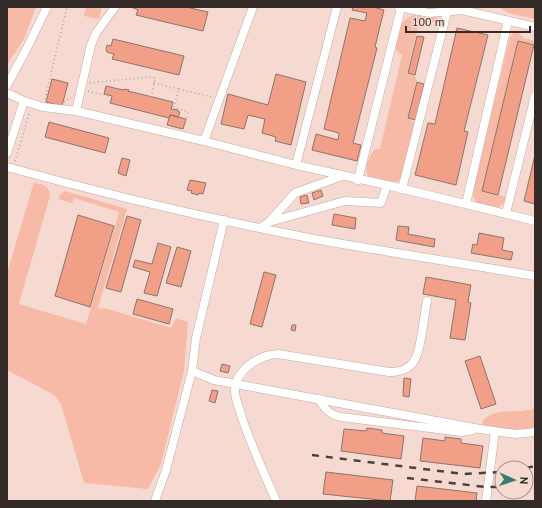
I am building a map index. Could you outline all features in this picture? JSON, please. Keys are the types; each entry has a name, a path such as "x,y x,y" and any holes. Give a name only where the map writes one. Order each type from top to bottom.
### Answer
{"street":[{"path":"7,85 47,7"},
{"path":"76,111 96,33 115,7"},
{"path":"204,141 252,7"},
{"path":"296,165 337,7"},
{"path":"358,180 400,7 429,13 462,10 535,27"},
{"path":"402,189 447,12"},
{"path":"466,204 508,21"},
{"path":"7,93 24,101 43,107 76,111 204,141 358,180 387,185 535,221"},
{"path":"506,213 535,96"},
{"path":"7,153 24,101"},
{"path":"10,168 88,188 260,228 315,239 535,276"},
{"path":"260,228 269,222 295,193 343,176"},
{"path":"269,222 345,201 381,203 387,185"},
{"path":"156,501 166,470 192,371 196,338 224,220"},
{"path":"276,501 252,448 236,397 236,383 238,378 255,360 272,354 284,354 389,372 403,370 418,356 427,301"},
{"path":"192,371 214,380 480,429 516,434 535,432"},
{"path":"319,399 329,413 341,417 462,432 480,429"},
{"path":"486,501 495,431"}],"path":[{"path":"43,107 67,7"},
{"path":"82,87 150,77 155,78 151,96"},
{"path":"154,83 219,99"},
{"path":"82,87 112,97"},
{"path":"179,89 174,107 188,112 182,136"},
{"path":"10,168 32,104"}],"shaded area":[{"path":"7,7 36,7 24,39 7,65"},
{"path":"86,7 102,7 99,19 84,16"},
{"path":"499,7 535,7 535,19 508,13"},
{"path":"415,15 437,17 440,24 420,19 407,73 415,76 417,80 408,118 415,123 402,178 394,184 370,178 367,173 366,164 373,151 380,149 402,55 396,48 399,30 404,21"},
{"path":"515,30 524,38 535,41 535,45 518,41 483,191 507,197 505,202 498,208 476,203 473,189 510,37"},
{"path":"34,182 47,188 50,192 50,196 19,304 86,324 119,212 74,198 72,203 58,199 65,191 127,209 98,308 108,309 171,328 176,318 188,322 184,371 161,464 148,489 84,483 61,404 54,395 7,370 7,273"},
{"path":"535,408 535,429 520,431 483,425 483,420 495,413 522,411"}],"building":[{"path":"131,7 186,7 208,12 203,31 136,15 138,10"},
{"path":"353,7 373,7 384,10 375,47 377,48 353,143 361,145 357,161 312,150 316,134 338,140 339,133 324,129 350,18 365,21 367,13 352,10"},
{"path":"457,28 488,35 464,131 468,132 456,185 415,175 428,123 435,124"},
{"path":"417,36 424,37 415,75 408,73"},
{"path":"113,39 184,56 179,75 112,59 114,54 107,52 106,50 107,45 111,46"},
{"path":"518,41 534,45 498,195 482,191"},
{"path":"276,74 306,82 291,145 275,141 276,137 262,133 265,119 248,115 244,129 221,124 228,94 268,105"},
{"path":"52,79 68,83 62,106 46,102"},
{"path":"417,82 424,84 416,120 408,118"},
{"path":"106,86 129,90 128,91 173,102 171,109 178,110 180,113 178,117 170,115 169,118 110,103 112,96 104,94"},
{"path":"170,115 186,119 183,129 167,125"},
{"path":"49,122 109,138 105,153 45,137"},
{"path":"535,155 535,204 524,201"},
{"path":"122,158 130,160 126,176 118,173"},
{"path":"190,180 206,183 203,194 199,193 198,195 187,190"},
{"path":"321,190 323,196 314,200 312,193"},
{"path":"307,195 309,203 301,204 300,197"},
{"path":"334,214 356,218 355,229 332,225"},
{"path":"78,215 114,226 90,307 55,296"},
{"path":"127,216 141,220 121,292 106,288"},
{"path":"398,226 409,227 408,234 435,239 434,247 396,240"},
{"path":"479,233 504,238 502,250 513,252 511,260 471,253 473,244 477,245"},
{"path":"158,243 171,247 157,296 144,293 150,272 133,267 135,260 152,264"},
{"path":"177,247 191,251 181,287 166,283"},
{"path":"264,272 276,275 262,327 250,324"},
{"path":"426,277 471,285 468,302 471,303 465,340 450,338 456,300 423,294"},
{"path":"137,299 173,309 169,324 133,314"},
{"path":"292,325 296,325 295,331 291,330"},
{"path":"480,356 496,404 481,409 465,361"},
{"path":"222,364 230,366 228,373 220,371"},
{"path":"404,378 411,379 409,397 403,396"},
{"path":"212,390 218,391 215,403 209,401"},
{"path":"367,428 382,430 382,433 404,436 401,459 341,451 344,429 366,431"},
{"path":"445,437 461,439 461,443 483,446 480,468 420,461 423,438 445,441"},
{"path":"326,472 393,480 390,501 323,494"},
{"path":"417,486 477,493 476,501 415,501"}],"railway":[{"path":"312,455 463,474 494,472"},
{"path":"407,478 494,487"}]}
